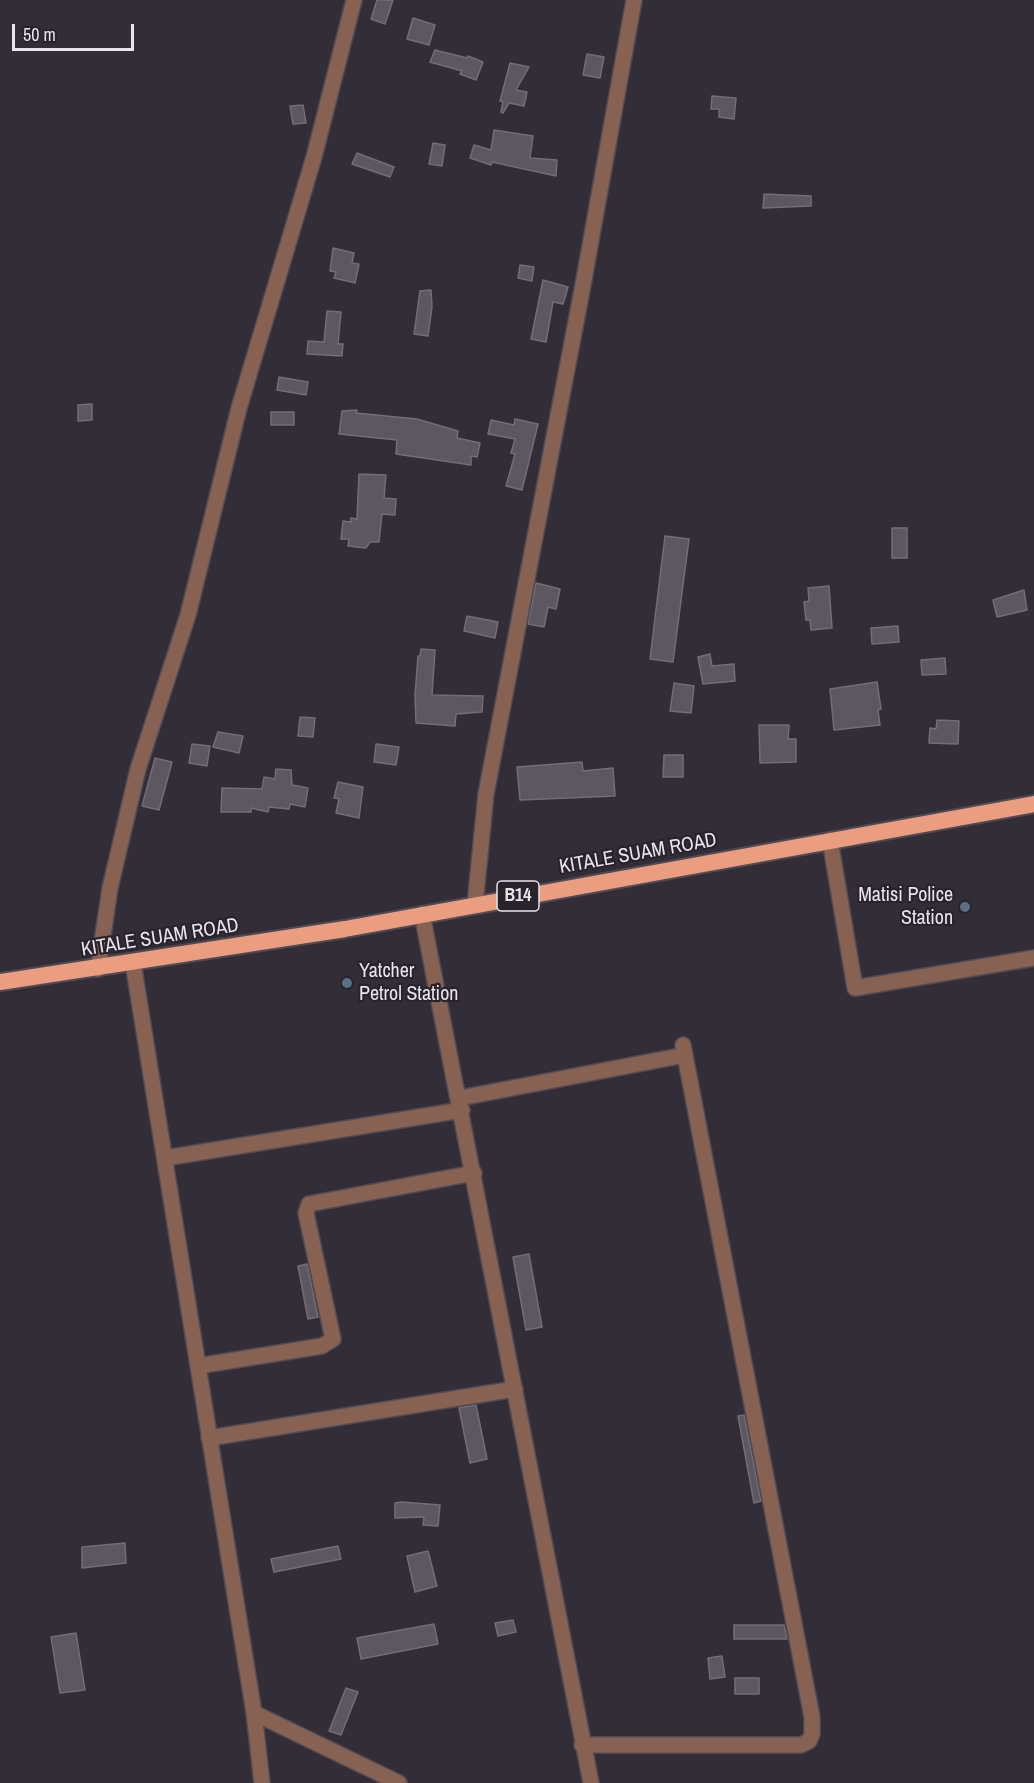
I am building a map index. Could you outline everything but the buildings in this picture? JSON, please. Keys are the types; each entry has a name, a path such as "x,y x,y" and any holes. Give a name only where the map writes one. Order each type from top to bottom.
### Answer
{"highway":[{"name":"KITALE SUAM ROAD","path":"0,982 98,969 422,914 1034,804"}],"street":[{"path":"98,969 110,888 138,769 188,615 239,408 314,157 354,0"},
{"path":"475,904 486,794 634,0"},
{"path":"830,840 855,988 1034,958"},
{"path":"422,914 461,1104 591,1783"},
{"path":"134,963 254,1713 262,1783"},
{"path":"165,1158 461,1104 684,1050 812,1717 812,1734 809,1741 801,1745 582,1745"},
{"path":"198,1366 322,1346 333,1339 306,1213 309,1204 474,1173"},
{"path":"209,1438 515,1389"},
{"path":"254,1713 399,1783"}],"place":[{"name":"Matisi Police Station","path":"965,907"},
{"name":"Yatcher Petrol Station","path":"347,983"}]}
